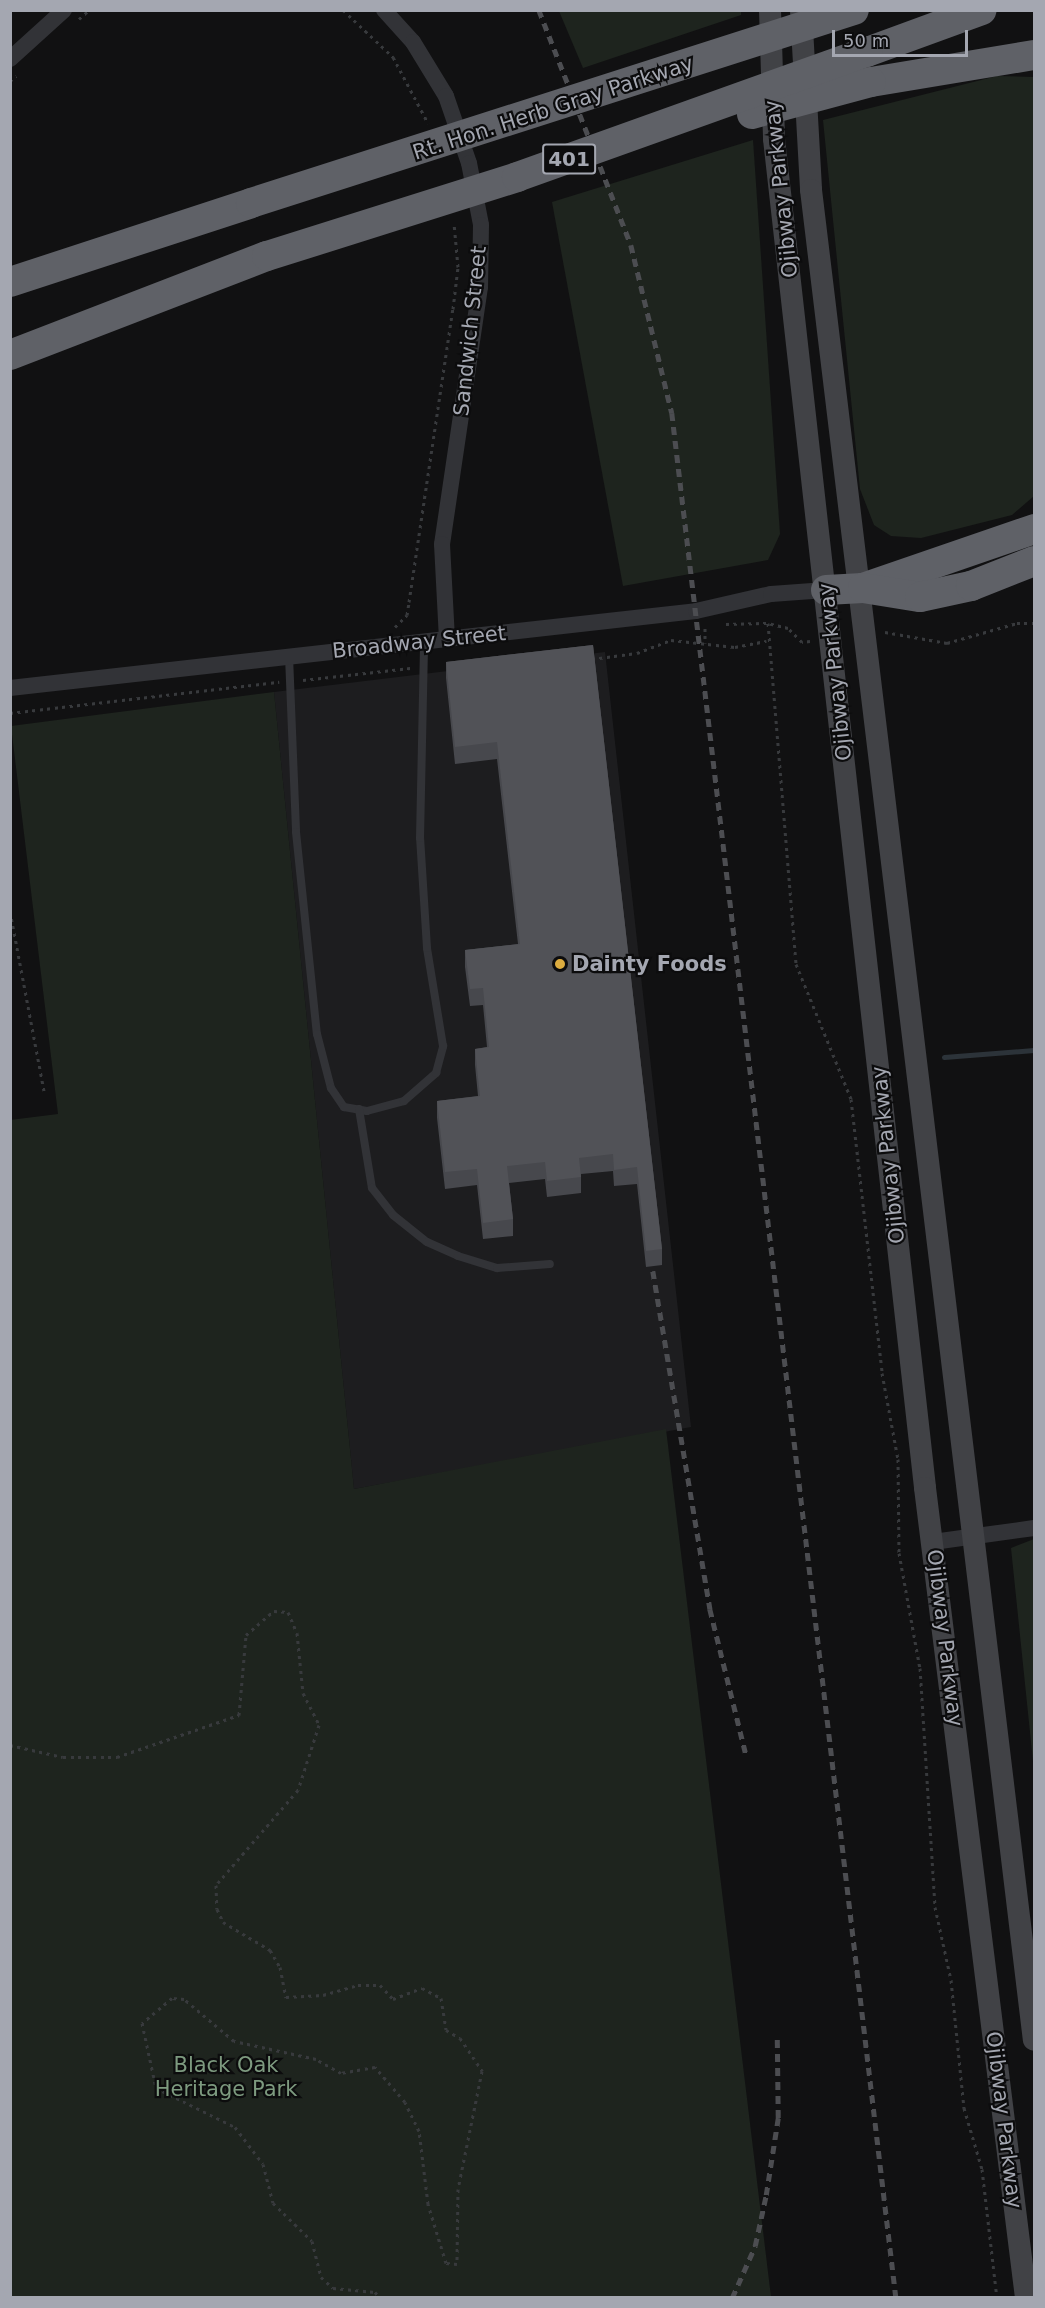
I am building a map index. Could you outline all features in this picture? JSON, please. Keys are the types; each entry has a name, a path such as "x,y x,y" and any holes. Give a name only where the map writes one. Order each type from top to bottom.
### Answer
{"highway":[{"path":"532,115 801,10"},
{"name":"Rt. Hon. Herb Gray Parkway","path":"10,282 854,10"},
{"name":"401","path":"10,355 267,256 517,177 982,10"},
{"path":"517,177 871,82 1035,55"},
{"path":"863,588 1035,529"},
{"path":"826,590 863,588 920,597 971,586 1035,561"}],"main road":[{"name":"Ojibway Parkway","path":"770,10 774,139 933,1542 1026,2298"},
{"name":"Ojibway Parkway","path":"801,10 811,190 863,588 1035,2040"}],"street":[{"path":"11,59 64,10"},
{"name":"Sandwich Street","path":"384,10 413,42 446,96 469,163 481,225 480,287 442,544 447,639"},
{"name":"Broadway Street","path":"10,688 447,639 826,590"},
{"path":"933,1542 975,1539 1035,1528"}],"lane":[{"path":"289,656 296,832 317,1034 331,1088 344,1107 359,1109 404,1101 436,1073 443,1046 427,948 420,838 424,641"},
{"path":"359,1109 372,1188 393,1215 427,1242 487,1265 550,1264"}],"path":[{"path":"343,10 393,57 418,96 430,129"},
{"path":"386,630 402,621 409,602 455,289 452,213"},
{"path":"717,625 768,623 788,628 802,642 831,637"},
{"path":"768,623 766,641 796,964 851,1099 882,1373 898,1459 900,1553 920,1668 935,1907 951,1980 964,2108 981,2169 997,2298"},
{"path":"868,634 897,631 947,644 1017,623 1035,623"},
{"path":"705,643 709,625"},
{"path":"580,661 637,653 671,640 749,646 766,641"},
{"path":"10,713 424,666"},
{"path":"10,911 44,1091"},
{"path":"10,1745 63,1757 117,1756 239,1715 246,1635 274,1611 288,1612 303,1693 319,1725 298,1790 216,1885 217,1909 223,1922 270,1950 280,1967 286,1997 323,1995 358,1985 380,1985 393,1999 422,1988 441,1998 446,2030 460,2038 482,2071 458,2189 457,2264 446,2263 428,2204 419,2131 405,2102 375,2067 341,2073 316,2059 234,2041 184,1999 172,1998 142,2023 156,2088 235,2127 263,2164 273,2204 312,2241 321,2277 333,2288 375,2292 380,2298"}],"shaded area":[{"path":"605,652 691,1427 354,1489 274,692"}],"green space":[{"path":"559,11 741,11 741,15 583,68"},
{"path":"997,76 1034,77 1034,496 1012,515 921,538 891,536 874,525 860,489 823,120"},
{"path":"753,140 780,534 768,560 623,586 552,202"},
{"name":"Black Oak Heritage Park","path":"274,692 354,1489 666,1429 771,2297 11,2297 10,1120 58,1114 11,726"},
{"path":"1034,1539 1034,1771 1011,1548"}],"building":[{"name":"Dainty Foods","path":"593,645 662,1249 646,1251 637,1167 614,1170 613,1154 579,1158 581,1177 547,1181 545,1162 507,1166 513,1219 483,1223 477,1169 445,1172 437,1101 480,1096 475,1049 489,1047 483,988 470,989 465,950 520,944 497,742 455,747 446,662"}],"waterway":[{"path":"944,1057 1034,1050"}],"railway":[{"path":"539,10 631,245 672,413 896,2298"},
{"path":"653,1271 710,1609 746,1754"},
{"path":"732,2298 755,2246 766,2195 778,2118 777,2039"}],"place":[{"name":"Dainty Foods","path":"560,964"}]}
